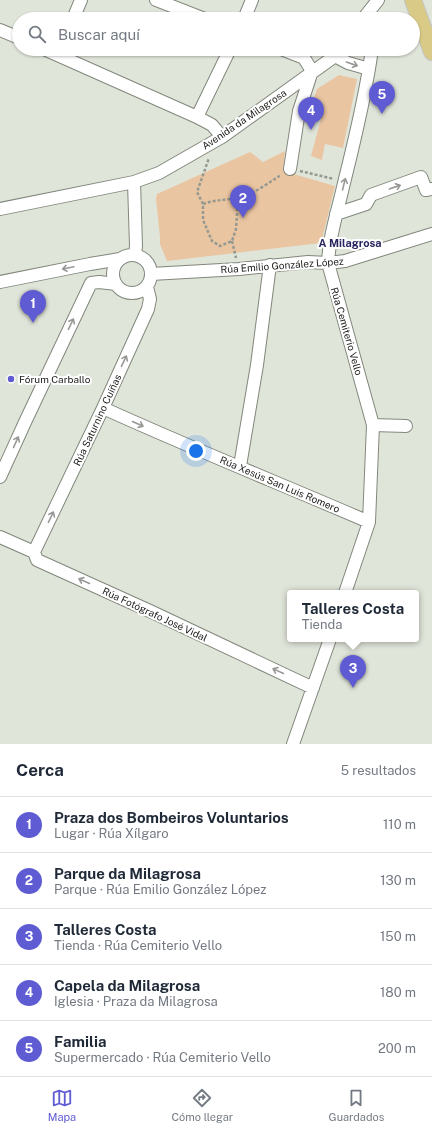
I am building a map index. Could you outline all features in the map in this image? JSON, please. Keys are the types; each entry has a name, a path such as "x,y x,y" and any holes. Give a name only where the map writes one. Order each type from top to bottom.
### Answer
{"main road":[{"path":"413,0 417,12"},
{"path":"420,19 432,52"}],"street":[{"path":"76,12 81,0"},
{"path":"156,0 187,12"},
{"path":"247,12 252,0"},
{"path":"369,12 378,0"},
{"path":"377,12 378,0"},
{"path":"0,30 12,35"},
{"path":"69,56 212,125 217,140"},
{"path":"197,117 227,56"},
{"path":"290,169 299,111 312,72 304,58 299,56"},
{"name":"Avenida da Milagrosa","path":"0,209 134,182 159,173 217,140 332,56"},
{"path":"341,56 348,63 369,69"},
{"name":"Rúa Cemiterio Vello","path":"346,590 369,522 373,426 328,263 329,244 371,56"},
{"path":"336,214 366,204 372,195 421,177 426,190 432,189"},
{"path":"134,182 136,246 134,255"},
{"name":"Rúa Emilio González López","path":"151,274 308,262 328,263 345,261 432,234"},
{"path":"0,282 90,264 120,260 134,255 141,257 146,261 150,268 150,281 147,287 140,292 133,294 126,293 116,284 113,278 114,269 120,260"},
{"path":"0,477 91,283 93,272 90,264"},
{"path":"240,466 258,365 270,265"},
{"path":"91,283 99,282 116,284"},
{"name":"Rúa Saturnino Cuíñas","path":"34,552 103,408 148,309 150,298 147,287"},
{"name":"Rúa Xesús San Luis Romero","path":"103,408 369,522"},
{"path":"373,426 406,426"},
{"name":"Rúa Fotógrafo José Vidal","path":"0,537 34,552 37,560 152,612 313,688"},
{"path":"293,744 329,642"}],"path":[{"path":"217,140 197,192 203,204 203,220 212,241 220,246 232,241"},
{"path":"203,204 212,201 238,198 261,188 290,169 344,182"},
{"path":"238,198 236,229 232,241 239,268"}],"shaded area":[{"path":"339,75 357,79 343,148 325,144 322,160 311,156 322,115 309,112 317,89"},
{"path":"285,151 283,171 335,186 321,243 167,261 160,244 156,199 157,194 250,152 263,162"}],"place":[{"name":"Familia","path":"382,114"},
{"name":"Capela da Milagrosa","path":"311,130"},
{"name":"Parque da Milagrosa","path":"243,218"},
{"name":"Praza dos Bombeiros Voluntarios","path":"33,323"},
{"name":"Fórum Carballo","path":"11,379"},
{"name":"Talleres Costa","path":"353,688"}],"district":[{"name":"A Milagrosa","path":"350,243"}]}
